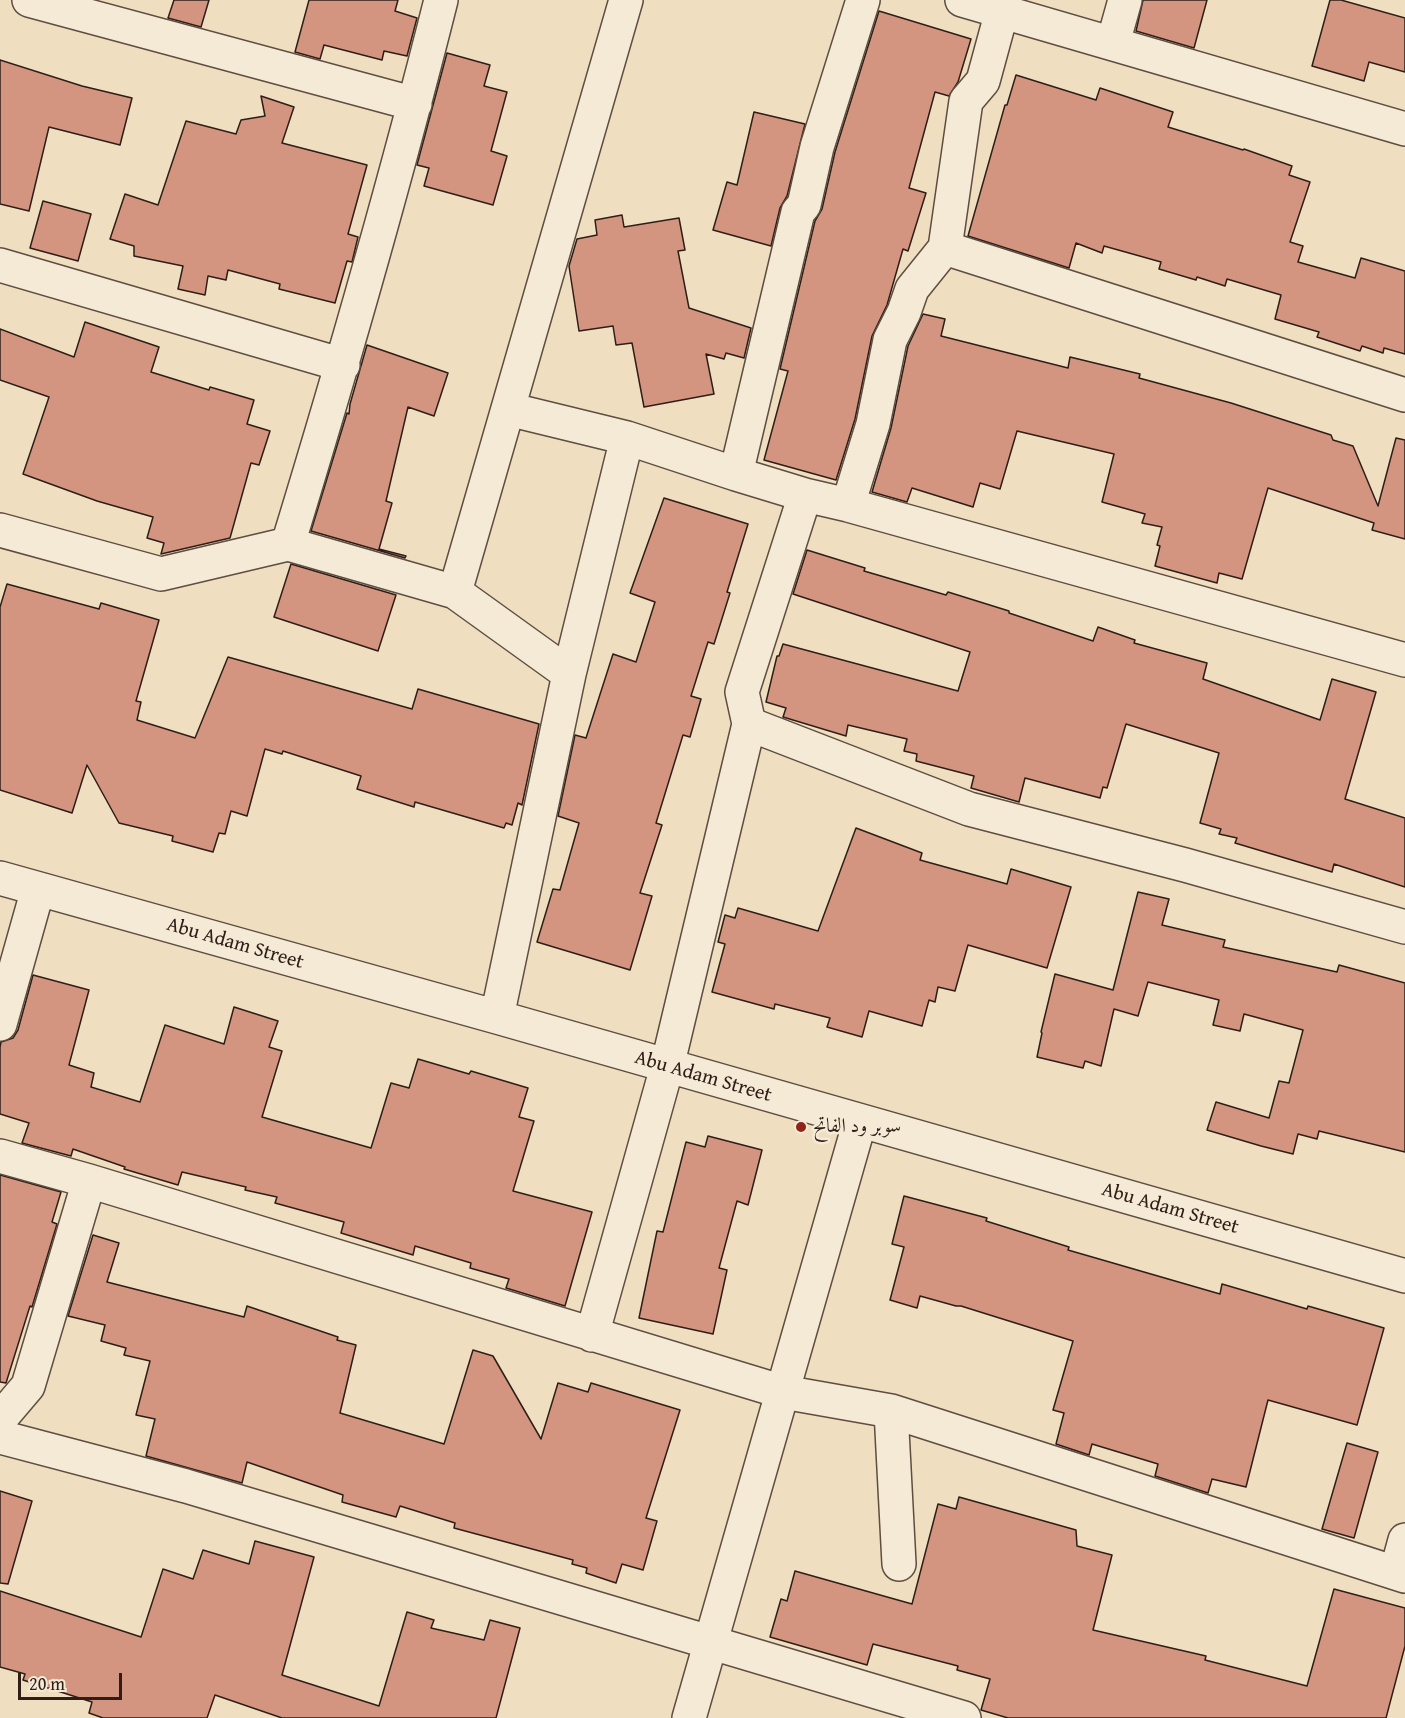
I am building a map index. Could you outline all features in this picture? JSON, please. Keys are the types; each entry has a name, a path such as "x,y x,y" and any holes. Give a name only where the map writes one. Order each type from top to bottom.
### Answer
{"street":[{"path":"29,0 415,104"},
{"path":"288,544 343,365 415,104 441,0"},
{"path":"455,592 626,0"},
{"path":"736,474 798,212 804,205 817,147 863,0"},
{"path":"962,0 1405,129"},
{"path":"1113,43 1125,0"},
{"path":"848,505 873,424 890,340 912,289 945,248 966,101 983,81 1002,11"},
{"path":"945,248 1405,395"},
{"path":"0,265 343,365"},
{"path":"507,409 627,438 805,495 1405,660"},
{"path":"497,1017 569,674 627,438"},
{"path":"592,1335 667,1067 749,724 742,692 805,495"},
{"path":"0,530 161,574 288,544 455,592 569,674"},
{"path":"749,724 969,809 1185,865 1405,927"},
{"name":"Abu Adam Street","path":"0,878 1405,1276"},
{"path":"0,1024 38,889"},
{"path":"689,1718 860,1121"},
{"path":"0,1156 783,1392 891,1412 1401,1574 1405,1540"},
{"path":"0,1419 28,1386 89,1181"},
{"path":"891,1412 899,1564"},
{"path":"0,1437 186,1486 964,1718"}],"building":[{"path":"174,0 209,0 201,27 168,18"},
{"path":"309,0 398,0 395,11 417,18 407,56 384,51 382,60 324,45 320,59 295,52"},
{"path":"1143,0 1207,0 1194,48 1136,31"},
{"path":"1330,0 1341,0 1405,18 1405,72 1369,62 1364,81 1312,66"},
{"path":"879,11 971,39 958,82 949,96 935,92 909,188 926,193 908,251 903,249 887,305 872,336 855,419 836,480 764,460 788,371 780,369 815,221 822,209 835,152"},
{"path":"447,53 490,65 484,86 507,92 491,151 507,156 493,205 424,186 429,168 417,165"},
{"path":"0,60 82,86 132,98 120,145 49,127 29,211 0,204"},
{"path":"1016,75 1096,100 1100,88 1173,112 1168,127 1244,149 1292,166 1289,175 1310,182 1290,242 1303,246 1298,262 1355,278 1361,258 1405,271 1405,354 1384,348 1383,353 1362,346 1360,351 1317,337 1319,332 1275,319 1281,295 1227,279 1225,286 1197,277 1196,280 1159,269 1161,262 1104,246 1102,253 1076,243 1069,268 968,236 1005,105 1007,105"},
{"path":"261,96 294,107 282,143 367,165 348,234 358,237 352,262 347,261 335,303 279,289 280,284 228,270 226,280 208,276 205,295 178,289 183,266 134,256 134,246 110,239 125,194 158,205 186,121 236,134 241,120 265,116"},
{"path":"754,112 805,124 787,196 780,208 771,246 713,230 727,182 737,185"},
{"path":"43,201 91,214 78,261 30,248"},
{"path":"622,215 624,227 679,218 685,250 678,251 689,308 751,328 744,358 726,353 724,359 706,354 714,394 644,407 632,343 616,345 613,326 579,331 569,266 577,239 597,235 595,220"},
{"path":"923,314 945,319 941,336 1068,368 1070,357 1140,374 1139,378 1231,403 1331,435 1333,440 1353,446 1378,506 1396,438 1405,440 1405,539 1372,530 1374,523 1268,488 1242,579 1219,573 1217,583 1155,566 1162,527 1142,523 1145,514 1102,502 1114,454 1017,431 1000,489 980,483 973,507 912,488 907,502 872,492 891,428 908,346"},
{"path":"85,322 159,347 151,372 209,390 210,387 254,400 247,424 270,431 259,465 251,463 230,538 161,554 164,543 147,538 153,517 97,501 23,474 49,397 0,380 0,329 74,357"},
{"path":"367,345 448,373 434,416 408,407 386,501 392,503 379,549 406,556 405,558 311,531 347,413 349,414"},
{"path":"664,498 748,524 714,644 708,642 691,696 701,699 690,737 683,735 656,823 662,825 640,893 652,896 630,970 537,942 553,889 560,890 579,823 558,816 575,735 586,738 613,654 636,662 655,602 630,593"},
{"path":"807,550 865,568 864,571 946,595 948,592 1009,611 1009,613 1093,641 1098,627 1135,640 1134,643 1207,663 1203,679 1320,720 1332,679 1376,692 1345,799 1405,818 1405,887 1334,864 1332,872 1235,843 1237,838 1219,834 1221,829 1200,823 1219,753 1126,724 1107,788 1103,787 1100,798 1025,778 1019,802 971,788 974,776 916,761 917,754 904,751 907,739 848,725 846,736 783,717 786,708 766,702 777,656 783,644 958,691 970,652 793,594"},
{"path":"291,564 396,595 378,651 274,617"},
{"path":"7,584 99,609 101,603 159,620 136,701 141,702 137,720 195,738 228,657 412,709 418,689 539,724 522,805 518,803 512,825 506,823 504,828 415,802 414,807 357,789 361,776 283,751 282,754 265,749 247,816 231,811 225,834 219,833 213,852 172,841 173,836 119,823 87,765 72,813 0,790 0,607"},
{"path":"856,828 922,853 920,860 1007,884 1011,869 1071,887 1047,968 968,945 955,991 938,987 935,1002 929,1000 922,1026 869,1011 862,1037 827,1027 830,1018 775,1004 774,1009 712,992 725,944 718,942 725,915 735,918 738,908 818,931"},
{"path":"1138,892 1169,899 1162,925 1225,940 1223,947 1337,972 1339,965 1405,983 1405,1152 1319,1131 1317,1139 1298,1134 1293,1154 1207,1130 1216,1102 1269,1118 1279,1081 1289,1083 1303,1030 1244,1014 1240,1031 1213,1025 1219,1000 1148,982 1138,1016 1114,1009 1101,1066 1085,1061 1083,1068 1037,1057 1055,974 1113,990"},
{"path":"33,975 89,990 69,1065 94,1073 91,1087 140,1102 165,1025 224,1044 234,1007 278,1021 269,1047 282,1051 262,1117 371,1148 391,1083 409,1088 418,1059 469,1074 471,1071 528,1088 519,1117 534,1121 513,1191 592,1212 565,1306 506,1288 509,1279 470,1268 471,1263 415,1246 413,1255 341,1233 344,1222 275,1203 277,1197 245,1190 246,1187 182,1172 178,1185 124,1169 125,1167 73,1149 71,1156 22,1143 29,1123 0,1114 0,1047 1,1042 13,1038 18,1030"},
{"path":"708,1136 762,1150 748,1205 737,1201 719,1268 727,1270 713,1334 639,1318 657,1231 663,1232 686,1142 705,1147"},
{"path":"0,1175 61,1192 52,1222 57,1224 6,1383 0,1382"},
{"path":"904,1196 987,1218 986,1221 1069,1247 1068,1250 1220,1294 1222,1284 1307,1309 1308,1306 1384,1328 1357,1425 1268,1400 1246,1487 1212,1479 1208,1493 1155,1476 1158,1464 1092,1444 1089,1455 1056,1444 1064,1413 1053,1410 1073,1341 961,1306 920,1296 917,1308 890,1300 904,1247 892,1244"},
{"path":"93,1235 119,1243 107,1282 244,1317 247,1306 356,1345 340,1413 444,1444 473,1350 493,1356 541,1439 558,1383 588,1392 591,1383 680,1410 646,1518 657,1521 643,1570 622,1564 616,1583 586,1573 587,1568 572,1564 573,1560 454,1528 455,1523 400,1506 396,1517 342,1502 343,1495 247,1462 242,1483 146,1456 155,1419 136,1415 150,1361 124,1355 126,1348 101,1341 105,1325 68,1316"},
{"path":"1347,1443 1378,1452 1354,1538 1322,1529"},
{"path":"0,1491 32,1501 8,1584 0,1583"},
{"path":"959,1497 1076,1530 1077,1546 1112,1555 1093,1630 1206,1656 1205,1660 1307,1686 1334,1589 1405,1608 1405,1646 1386,1718 1008,1718 981,1710 990,1679 957,1670 958,1666 873,1644 867,1665 770,1637 781,1599 787,1601 795,1571 912,1604 938,1504 956,1509"},
{"path":"255,1541 314,1557 282,1675 379,1706 407,1612 434,1620 431,1628 484,1640 490,1620 520,1628 496,1718 282,1718 215,1695 207,1718 103,1718 89,1713 92,1702 23,1680 25,1674 0,1667 0,1591 141,1637 163,1569 193,1579 203,1550 249,1564"}],"place":[{"name":"سوبر ود الفاتح","path":"801,1127"}]}
